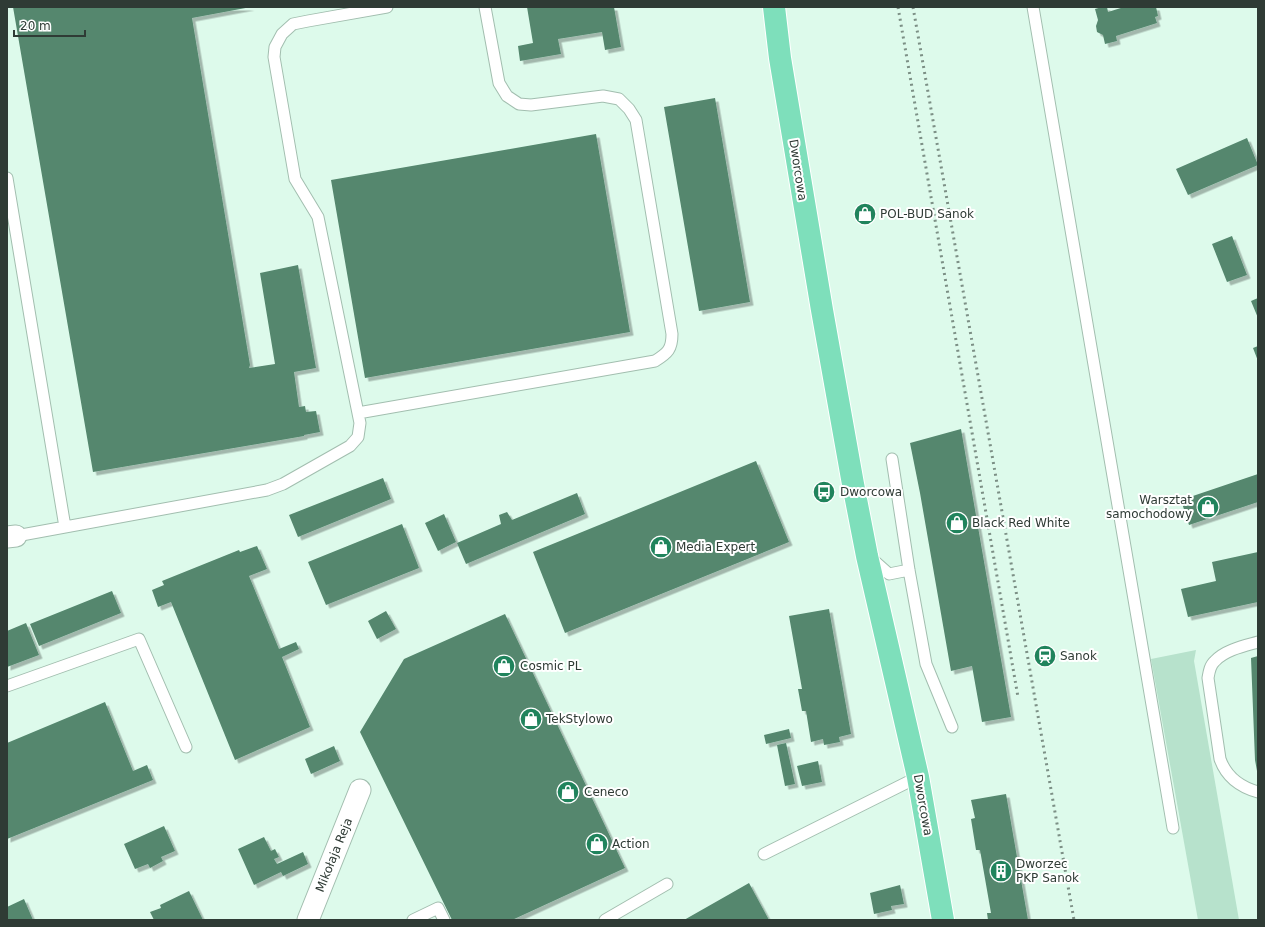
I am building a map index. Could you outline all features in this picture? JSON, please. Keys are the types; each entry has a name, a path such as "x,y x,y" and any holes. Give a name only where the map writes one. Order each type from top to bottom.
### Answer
{"main road":[{"name":"Dworcowa","path":"774,7 780,58 822,310 867,556 918,777 943,920"}],"street":[{"name":"Mikołaja Reja","path":"308,920 360,790"}],"lane":[{"path":"11,536 266,490 283,484 350,446 358,437 360,423 318,217 295,179 274,57 275,47 282,34 293,24 387,7"},
{"path":"358,413 655,361 665,355 672,345 672,334 636,120 629,109 619,99 603,96 531,106 519,104 507,96 500,83 485,7"},
{"path":"1033,7 1173,828"},
{"path":"7,178 65,527"},
{"path":"892,460 909,570 926,664 952,727"},
{"path":"867,556 889,574 909,570"},
{"path":"7,686 139,639 186,747"},
{"path":"1258,642 1232,650 1214,661 1210,668 1208,678 1220,759 1223,767 1237,782 1248,789 1258,792"},
{"path":"764,854 918,777"},
{"path":"605,920 666,884"},
{"path":"413,920 438,908 444,920"}],"green space":[{"path":"1196,650 1194,661 1239,920 1198,920 1151,659"}],"building":[{"path":"13,7 251,7 192,18 250,365 249,368 275,364 260,273 298,265 316,368 294,372 299,407 305,406 306,412 316,411 320,432 93,472"},
{"path":"527,7 614,7 621,47 605,50 602,32 558,39 561,54 520,61 518,46 533,43"},
{"path":"1107,7 1108,12 1124,7 1156,7 1158,16 1155,17 1157,23 1116,36 1117,41 1105,44 1103,35 1097,32 1096,26 1098,20 1095,9"},
{"path":"715,98 750,302 699,311 664,107"},
{"path":"596,134 630,332 365,378 331,180"},
{"path":"1247,138 1258,165 1188,195 1176,169"},
{"path":"1232,236 1247,275 1227,282 1212,244"},
{"path":"1258,298 1258,318 1251,301"},
{"path":"1258,346 1258,361 1253,348"},
{"path":"961,429 1011,717 982,722 972,666 951,671 910,443"},
{"name":"Media Expert","path":"756,461 789,542 565,633 533,552"},
{"path":"1258,474 1258,502 1189,525 1181,500"},
{"path":"383,478 391,499 298,537 289,515"},
{"path":"577,493 585,514 466,564 457,543 501,524 499,515 507,512 512,520"},
{"path":"444,514 456,542 438,551 425,523"},
{"path":"402,524 419,568 326,605 308,562"},
{"path":"257,546 267,569 249,576 279,649 296,642 299,649 282,657 310,727 235,760 171,602 158,607 152,590 164,585 162,581 239,550 240,552"},
{"path":"1258,552 1258,602 1188,617 1181,589 1216,581 1212,562"},
{"path":"112,591 121,613 39,646 30,624"},
{"path":"829,609 851,734 839,737 840,742 824,745 823,739 811,742 806,711 802,711 798,689 802,689 789,616"},
{"path":"386,611 396,629 377,639 368,621"},
{"path":"505,614 625,868 512,920 452,920 360,732 404,659"},
{"path":"26,623 39,655 7,667 7,631"},
{"path":"1258,656 1257,771 1255,760 1251,658"},
{"path":"105,702 133,771 147,765 153,780 7,839 7,743"},
{"path":"789,729 791,738 766,744 764,735"},
{"path":"786,743 795,784 785,786 777,745"},
{"path":"334,746 340,761 311,774 305,759"},
{"path":"818,761 822,782 802,786 797,766"},
{"name":"Dworzec PKP Sanok","path":"1006,794 1028,920 988,920 987,913 991,913 980,850 976,850 971,819 975,818 971,800"},
{"path":"164,826 175,851 161,857 163,861 150,868 148,864 135,869 124,844"},
{"path":"264,837 271,851 275,849 279,857 274,859 277,864 303,852 308,864 283,876 281,872 254,885 238,849"},
{"path":"749,883 769,920 684,920 728,895"},
{"path":"900,885 904,904 891,906 892,910 874,914 870,893"},
{"path":"189,891 203,920 154,920 150,912 161,908 160,905"},
{"path":"24,899 33,920 7,920 7,907"}],"railway":[{"path":"898,7 1018,697"},
{"path":"913,7 1074,920"}],"place":[{"name":"POL-BUD Sanok","path":"865,214"},
{"name":"Dworcowa","path":"824,492"},
{"name":"Warsztat samochodowy","path":"1208,507"},
{"name":"Black Red White","path":"957,523"},
{"name":"Media Expert","path":"661,547"},
{"name":"Sanok","path":"1045,656"},
{"name":"Cosmic PL","path":"504,666"},
{"name":"TekStylowo","path":"531,719"},
{"name":"Ceneco","path":"568,792"},
{"name":"Action","path":"597,844"},
{"name":"Dworzec PKP Sanok","path":"1001,871"}]}
